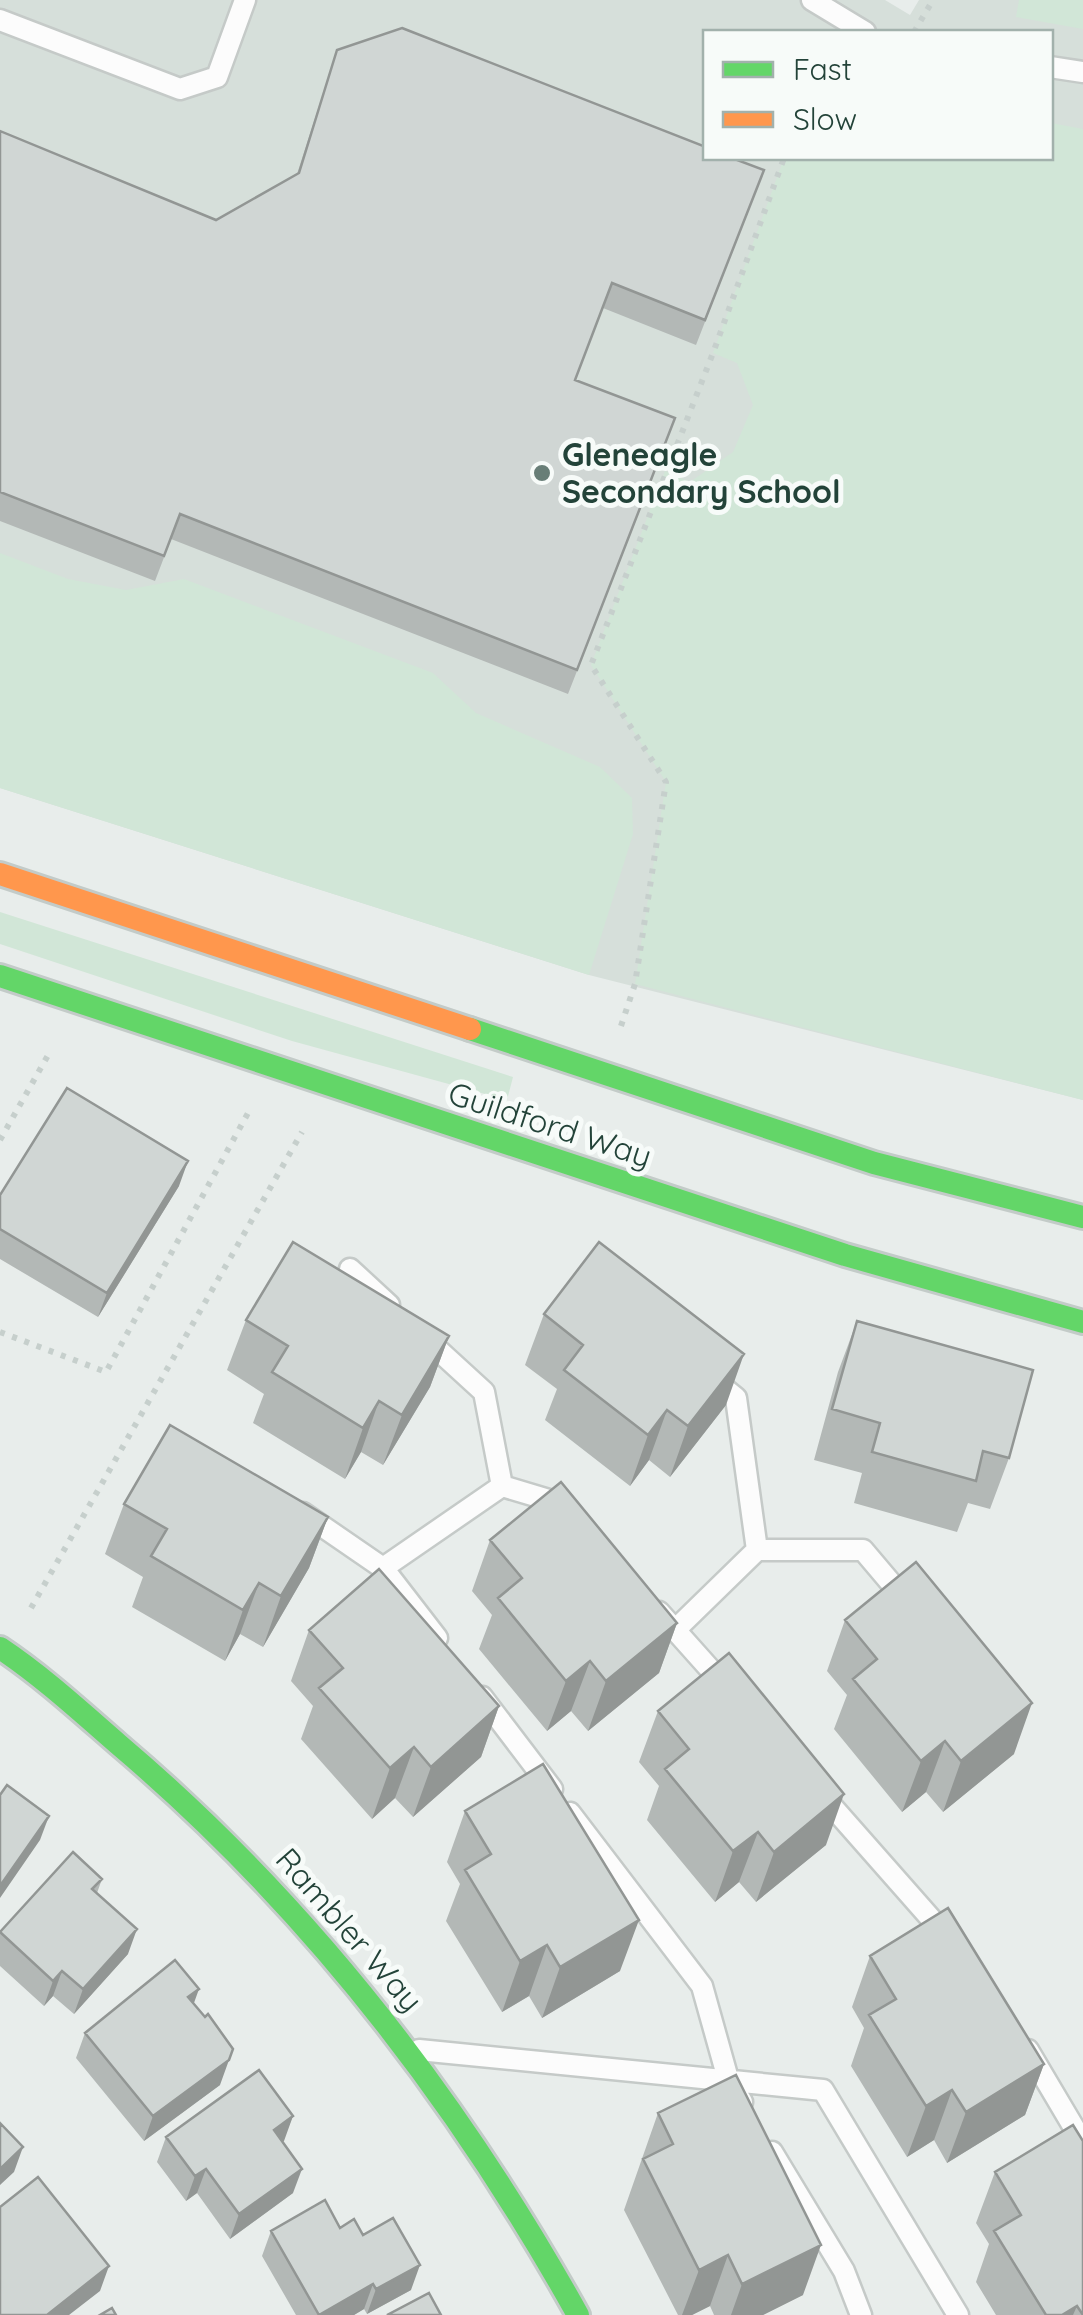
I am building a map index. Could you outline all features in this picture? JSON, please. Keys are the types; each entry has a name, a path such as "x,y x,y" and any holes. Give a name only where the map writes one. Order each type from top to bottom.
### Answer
{"main road":[{"name":"Guildford Way","path":"0,874 874,1162 1083,1217"},
{"name":"Guildford Way","path":"0,976 845,1255 1083,1322"},
{"name":"Rambler Way","path":"3,1650 131,1753 225,1838 316,1933 406,2048 508,2195 578,2315"}],"lane":[{"path":"0,20 180,88 217,77 245,0"},
{"path":"812,0 862,30"},
{"path":"1053,67 1083,72"},
{"path":"350,1269 484,1392 502,1486"},
{"path":"691,1362 736,1398 757,1550"},
{"path":"502,1486 560,1503 585,1531"},
{"path":"384,1568 502,1486"},
{"path":"284,1501 384,1568 702,1986 728,2079 844,2270 861,2315"},
{"path":"676,1630 757,1550 863,1550 924,1623"},
{"path":"650,1602 741,1704"},
{"path":"806,1778 964,1954"},
{"path":"1018,2032 1083,2143"},
{"path":"406,2048 823,2090 958,2315"}],"path":[{"path":"915,30 932,0"},
{"path":"621,1027 635,984 666,782 591,665 714,353 783,160"},
{"path":"0,1140 54,1044"},
{"path":"0,1332 106,1372 249,1112"},
{"path":"3,1650 303,1129"}],"shaded area":[{"name":"Gleneagle Secondary School","path":"0,0 885,0 910,15 919,0 1083,0 1083,1100 589,975 0,788"}],"green space":[{"path":"1019,0 1083,0 1083,29 1016,17"},
{"path":"1053,123 1083,129 1083,1100 635,984 666,782 591,665 665,471 690,482 733,452 753,405 737,363 713,353 783,160 1053,160"},
{"path":"0,553 68,579 126,590 184,579 433,673 476,713 600,767 632,798 633,834 589,975 0,788"},
{"path":"0,912 513,1077 507,1100 292,1041 0,944"}],"building":[{"path":"402,28 703,146 703,160 737,160 764,170 705,320 612,283 575,380 675,418 577,670 180,514 164,556 0,492 0,131 216,220 299,173 337,50"},
{"path":"67,1088 188,1161 107,1293 0,1229 0,1195"},
{"path":"293,1242 449,1336 402,1415 379,1401 363,1428 272,1372 288,1346 246,1320"},
{"path":"599,1242 744,1354 688,1426 667,1410 648,1435 564,1370 583,1345 544,1314"},
{"path":"857,1321 1033,1370 1009,1458 983,1451 976,1481 872,1452 880,1423 832,1409"},
{"path":"170,1425 328,1517 281,1596 259,1583 243,1610 151,1556 167,1529 124,1504"},
{"path":"561,1482 677,1623 606,1681 590,1661 566,1681 498,1598 522,1578 490,1540"},
{"path":"916,1562 1032,1703 961,1761 945,1741 921,1761 853,1679 877,1659 845,1620"},
{"path":"379,1569 499,1706 431,1767 414,1747 390,1768 319,1688 343,1668 309,1630"},
{"path":"729,1653 844,1794 774,1852 758,1832 733,1851 665,1769 689,1749 658,1711"},
{"path":"543,1764 639,1920 560,1967 547,1945 520,1961 465,1870 491,1854 465,1811"},
{"path":"7,1785 49,1816 0,1886 0,1795"},
{"path":"73,1852 102,1879 92,1889 137,1929 83,1989 62,1971 53,1981 0,1932"},
{"path":"948,1908 1044,2064 966,2112 952,2090 926,2106 869,2015 896,1999 870,1956"},
{"path":"175,1960 199,1989 188,1997 205,2017 208,2014 233,2049 229,2060 153,2116 85,2033"},
{"path":"259,2070 293,2116 274,2130 302,2169 239,2214 206,2169 195,2176 166,2137"},
{"path":"736,2075 821,2245 742,2284 728,2255 699,2270 643,2159 673,2144 658,2113"},
{"path":"0,2123 23,2147 0,2169"},
{"path":"1073,2125 1083,2141 1083,2315 1077,2306 1062,2315 1046,2315 994,2231 1021,2215 995,2172"},
{"path":"38,2177 109,2266 47,2315 0,2315 0,2207"},
{"path":"325,2200 340,2228 354,2219 363,2235 393,2218 420,2265 376,2289 373,2284 319,2315 271,2231"},
{"path":"429,2293 441,2315 387,2315"}],"traffic: fast":[{"path":"0,976 845,1255 1083,1322"},
{"path":"470,1029 874,1163 1083,1217"},
{"path":"0,1648 61,1694 187,1806 315,1938 429,2081 482,2157 578,2315"}],"traffic: slow":[{"path":"0,874 470,1029"}],"place":[{"name":"Gleneagle Secondary School","path":"542,473"}]}
